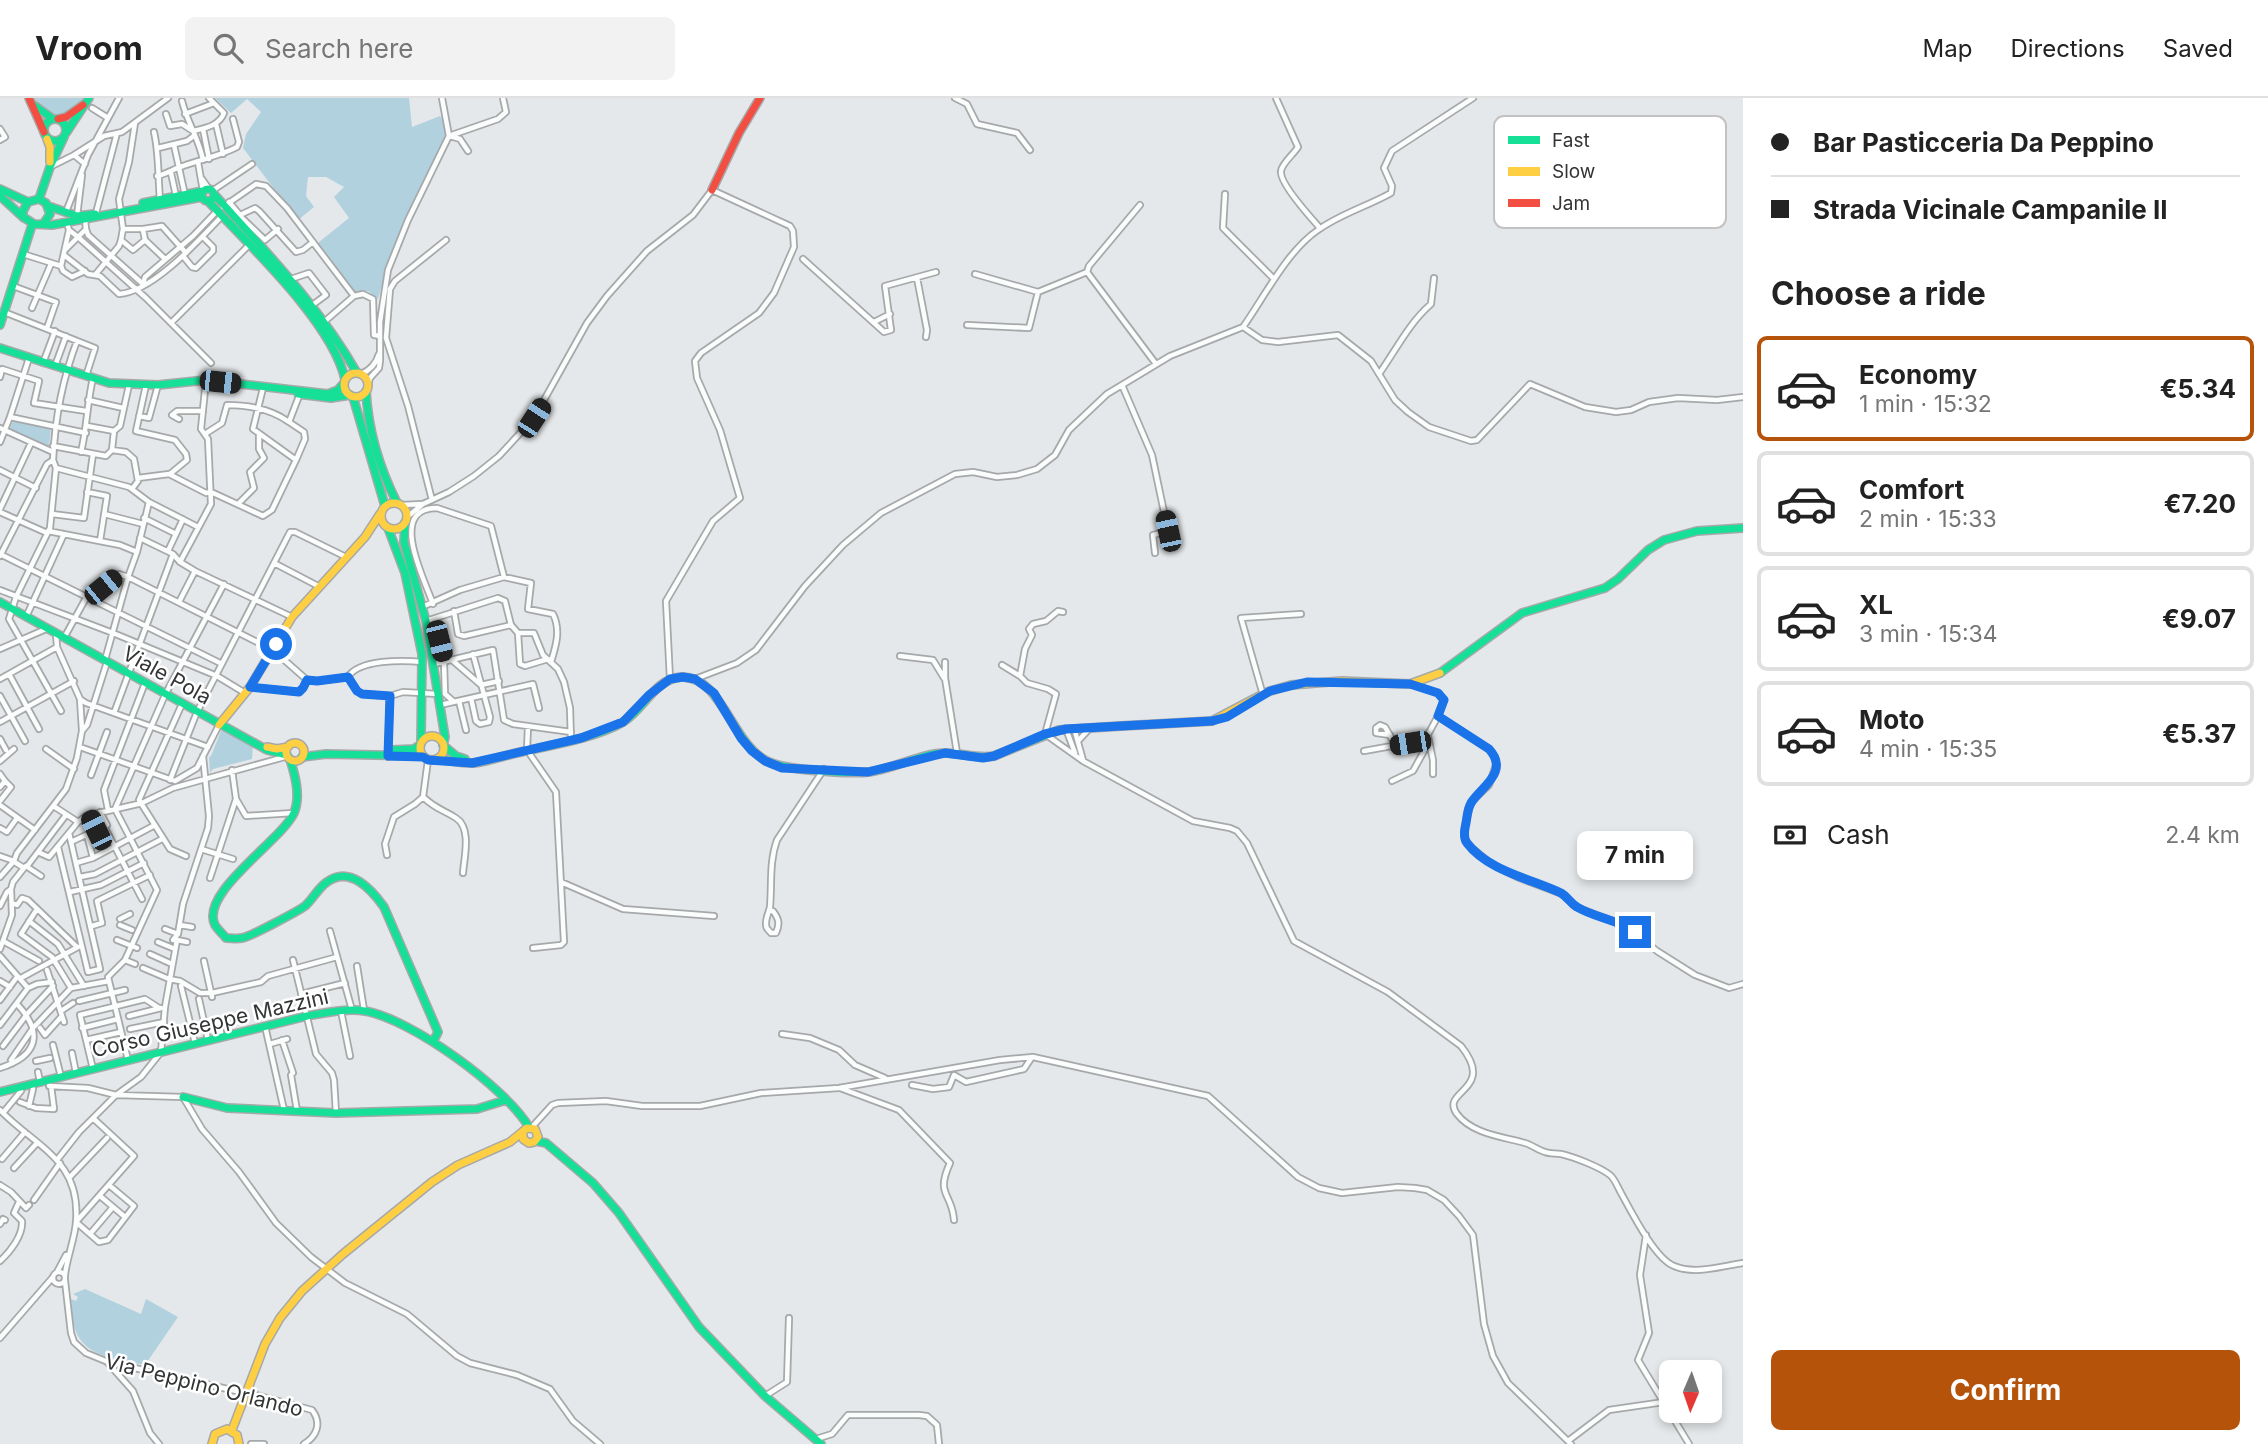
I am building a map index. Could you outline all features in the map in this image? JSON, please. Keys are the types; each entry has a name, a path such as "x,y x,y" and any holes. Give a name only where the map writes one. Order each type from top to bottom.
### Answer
{"main road":[{"path":"712,190 739,133 760,98"},
{"path":"30,100 37,110 66,126 65,135"},
{"path":"30,100 45,134 51,156 50,167"},
{"path":"45,134 47,122 76,112 89,103"},
{"path":"39,199 65,135 89,103"},
{"path":"45,134 55,141 65,135"},
{"path":"0,189 28,202 39,199"},
{"path":"39,199 48,206 81,218 208,194"},
{"path":"32,225 44,223 68,226 96,213 185,195 208,194 262,242 324,322 359,373 367,380 369,417 390,491 406,520 404,542 422,607 430,621 433,664 445,737 442,754 429,758"},
{"path":"2,198 32,225"},
{"path":"25,218 24,209 28,202"},
{"path":"44,223 49,217 48,206"},
{"path":"219,725 247,690 292,617 365,537 385,506 352,396 345,390 344,366 285,285 223,209"},
{"path":"0,325 32,225"},
{"path":"0,348 65,370 129,385 206,380 331,398 360,396 367,390"},
{"path":"300,393 328,394 338,390 351,374 359,373"},
{"path":"385,506 399,504"},
{"path":"380,514 396,544 423,662 421,744 429,758"},
{"path":"365,537 388,528 396,529 406,520"},
{"path":"288,754 295,761 326,754 429,758 472,763 571,736 609,729 623,722 649,695 670,679 695,679 714,693 741,738 765,761 782,768 868,772 945,753 983,758 994,756 1045,734 1070,728 1212,721 1227,717 1263,695 1287,685 1307,682 1410,684 1444,673 1515,616 1605,588 1654,545 1691,533 1743,528"},
{"name":"Viale Pola","path":"0,602 219,725 262,746 288,754"},
{"path":"388,756 392,750 414,749 431,736 438,738 456,756 481,761"},
{"path":"326,754 293,744 288,754 295,782 294,813 221,893 213,913 217,930 226,938 244,938 269,923 294,914 307,904 325,883 335,877 353,878 372,890 384,907 438,1032 433,1042"},
{"path":"295,782 298,764 304,752 302,746"},
{"name":"Corso Giuseppe Mazzini","path":"0,1092 307,1016 340,1010 364,1010 402,1023 433,1042 522,1115 530,1133"},
{"path":"184,1097 227,1108 336,1113 477,1109 506,1100"},
{"path":"232,1430 257,1361 281,1316 327,1268 449,1170 530,1133 559,1153 593,1183 620,1213 686,1311 765,1396 818,1441"},
{"path":"212,1444 218,1431 232,1430 237,1435 239,1444"}],"street":[{"path":"66,213 88,155 119,98"},
{"path":"158,98 159,104"},
{"path":"50,167 104,136 117,133 168,98"},
{"path":"158,148 173,145 202,128 216,124 224,114 209,98"},
{"path":"367,390 370,378 379,368 383,295 388,270 408,220 449,136 442,98"},
{"path":"449,136 498,119 506,113 503,98"},
{"path":"955,98 967,104 977,124 1017,133 1030,150"},
{"path":"1276,98 1298,147 1282,168 1282,177 1299,204 1320,228"},
{"path":"695,679 737,663 756,650 805,586 843,545 881,513 955,474 973,472 997,477 1037,469 1055,455 1069,430 1107,394 1170,356 1243,327 1274,279 1308,238 1320,228 1391,193 1392,186 1384,168 1392,151 1473,98"},
{"path":"182,101 199,141 203,160"},
{"path":"89,103 108,118"},
{"path":"186,114 214,103"},
{"path":"166,114 170,126 182,124 194,133"},
{"path":"157,176 223,154 239,145 233,119"},
{"path":"95,275 121,240 123,229 119,199 132,148 135,122"},
{"path":"216,124 223,154"},
{"path":"202,128 203,160 200,175 208,194 252,164"},
{"path":"0,129 5,137 0,141"},
{"path":"153,131 158,148 160,200"},
{"path":"96,213 117,133"},
{"path":"449,136 460,139 468,151"},
{"path":"173,145 185,195"},
{"path":"75,155 85,164"},
{"path":"171,173 176,197"},
{"path":"82,174 81,218 88,235 143,284"},
{"path":"143,284 145,277 165,259 256,184 266,186 287,208 354,296"},
{"path":"406,520 423,504 474,476 519,435 542,406 587,323 607,296 647,251 693,215 712,190 790,226 795,241 775,293 761,311 702,353 695,361 700,389 720,430 740,498 713,521 666,601 670,679"},
{"path":"1225,194 1223,228 1274,279"},
{"path":"1087,272 1089,265 1140,205"},
{"path":"240,215 255,208 278,229 296,252 313,242"},
{"path":"223,209 240,215 262,242 278,229"},
{"path":"65,253 85,271 95,275 119,294 126,294 151,282 185,254 203,237 223,209"},
{"path":"68,226 211,363"},
{"path":"68,226 61,266 63,271 72,277 85,271"},
{"path":"123,229 162,226 180,246 192,268 196,268 213,251 214,247 203,237"},
{"path":"65,253 86,229"},
{"path":"144,229 145,240 165,259"},
{"path":"121,240 133,250 145,240"},
{"path":"432,500 408,406 386,338 390,289 395,281 446,240"},
{"path":"171,324 249,244"},
{"path":"23,254 61,266"},
{"path":"803,259 884,332 891,330 886,286 936,272"},
{"path":"32,308 51,264"},
{"path":"291,279 309,272 326,295 312,306"},
{"path":"975,274 1038,292 1087,272"},
{"path":"1087,272 1156,365"},
{"path":"917,278 926,337"},
{"path":"1379,374 1415,318 1431,304 1434,278"},
{"path":"13,286 56,302 47,328"},
{"path":"967,325 1029,328 1038,292"},
{"path":"324,322 354,296 370,296 373,299 374,335 380,335"},
{"path":"4,312 95,348 86,411 87,426 81,452"},
{"path":"874,322 890,314"},
{"path":"1243,327 1262,340 1278,342 1338,335 1371,362 1395,400 1408,412 1429,427 1471,441 1477,440 1530,384 1585,407 1616,412 1631,410 1649,402 1678,398 1717,400 1743,397"},
{"path":"43,363 56,332"},
{"path":"55,366 66,336"},
{"path":"61,711 9,619 16,597 47,532 52,514 56,468 53,460 55,426 65,370 77,341"},
{"path":"359,373 367,372 376,363 380,350"},
{"path":"0,442 29,358"},
{"path":"0,377 2,369 39,381 34,402 86,411"},
{"path":"180,562 211,504 208,439 201,429 206,380"},
{"path":"54,446 106,456 112,450 114,431 120,426 129,385"},
{"path":"138,478 170,474 187,460 186,454 175,440 136,431 146,385"},
{"path":"139,416 149,418 158,385"},
{"path":"1122,385 1152,456 1168,531 1153,534 1155,553"},
{"path":"264,388 253,429 296,460"},
{"path":"289,422 300,393"},
{"path":"88,400 123,408"},
{"path":"170,474 206,493 211,492 263,516 272,510 296,460 304,432 281,416 258,408 227,405 222,422 205,435"},
{"path":"179,419 172,415 177,411 203,411"},
{"path":"10,417 86,432"},
{"path":"87,426 114,431"},
{"path":"3,429 53,453"},
{"path":"239,504 254,488 250,472 264,458 259,449 259,434"},
{"path":"32,443 0,511 19,522 47,532 100,541 137,552"},
{"path":"112,450 126,453 134,459 138,481 132,489"},
{"path":"52,514 84,518 93,454"},
{"path":"53,460 47,464 0,555 222,664"},
{"path":"56,468 117,482 198,527"},
{"path":"0,470 36,488"},
{"path":"87,492 107,496 100,541"},
{"path":"82,731 87,725 106,661 149,502"},
{"path":"399,504 423,504"},
{"path":"433,604 410,539 411,523 418,514 431,508 491,526 504,577"},
{"path":"104,514 143,521 176,534"},
{"path":"114,713 130,675 183,519"},
{"path":"172,781 198,712 290,532 345,557"},
{"path":"26,617 64,534"},
{"path":"140,538 170,552 195,571 292,617"},
{"path":"408,558 417,558"},
{"path":"274,563 318,586"},
{"path":"179,602 195,571"},
{"path":"93,601 103,587 119,574 273,650 307,680 348,677 355,668 384,661 423,662"},
{"path":"422,607 460,590 504,577 531,583 528,609 553,614 556,621 558,640 550,660"},
{"path":"115,809 165,695 224,584"},
{"path":"0,590 76,618 247,690 299,692 307,680"},
{"path":"64,638 86,598"},
{"path":"466,730 457,702 445,694 444,662 430,621 498,598 505,601 511,625 518,633 520,664 525,666 550,660"},
{"path":"454,611 456,630 464,636 511,625"},
{"path":"1020,676 1025,649 1032,635 1029,629 1033,624 1046,621 1058,611 1063,612"},
{"path":"1263,695 1241,618 1301,614"},
{"path":"0,649 46,629"},
{"path":"433,664 493,650 504,720 571,736 570,708 558,669 543,655 534,633 518,633"},
{"path":"0,877 70,782 80,747 80,699 57,647 56,634"},
{"path":"0,679 57,647"},
{"path":"471,698 476,721 480,724 489,722 490,717 473,654"},
{"path":"900,656 933,660 945,678"},
{"path":"451,660 481,685"},
{"path":"945,662 957,753"},
{"path":"1002,665 1027,683 1055,694 1045,734 1083,761 1193,821 1237,831 1247,843 1294,941 1388,992 1461,1046 1470,1057 1474,1075 1456,1097 1453,1105 1460,1118 1483,1131 1507,1140 1526,1143 1546,1153 1578,1160 1611,1175 1660,1256 1673,1266 1699,1270 1743,1263"},
{"path":"9,674 39,729"},
{"path":"348,677 362,694 438,694"},
{"path":"0,722 74,681"},
{"path":"481,685 499,681"},
{"path":"108,810 104,790 145,683"},
{"path":"439,705 533,684 539,708"},
{"path":"1392,781 1413,771 1444,700 1438,693 1410,684"},
{"path":"0,696 25,741"},
{"path":"388,756 390,696"},
{"path":"80,699 208,747"},
{"path":"182,704 139,800 170,849 186,856"},
{"path":"1438,716 1489,749 1495,757 1496,765 1489,785 1473,800 1468,809 1464,834 1465,841 1471,847 1490,863 1517,877 1562,894 1576,907 1628,927 1657,951 1695,975 1729,988 1743,984"},
{"path":"80,747 172,781 197,768 219,725"},
{"path":"528,726 527,750 556,792 563,944 533,948"},
{"path":"1079,740 1092,726"},
{"path":"1070,728 1075,754"},
{"path":"1070,728 1079,740 1083,761"},
{"path":"90,775 107,732"},
{"path":"1390,735 1396,746"},
{"path":"1364,751 1427,738"},
{"path":"1427,738 1433,760 1433,774"},
{"path":"0,739 6,750"},
{"path":"0,761 14,749"},
{"path":"46,749 74,769"},
{"path":"38,852 49,857 78,822 88,815 142,803 173,788 288,754"},
{"path":"34,1200 79,1132 116,1095 141,1077 161,1052 164,1022 162,1007 175,949 178,920 209,816 203,756"},
{"path":"387,855 385,844 394,817 423,797 429,758"},
{"path":"770,911 778,918 776,933 771,933 766,928 766,920 770,911 771,862 777,840 824,768"},
{"path":"232,770 236,799 246,816 294,813"},
{"path":"0,774 11,787 1,807 35,830"},
{"path":"0,787 5,781"},
{"path":"423,797 436,810 458,819 462,824 466,841 463,873"},
{"path":"210,878 236,799"},
{"path":"54,807 78,822"},
{"path":"11,1060 33,1027 57,1000 71,988 108,979 134,947 135,932 157,890 115,809"},
{"path":"71,842 107,825 100,812"},
{"path":"0,949 12,915 13,882 66,814"},
{"path":"88,815 96,830"},
{"path":"0,828 7,832 17,818"},
{"path":"76,863 93,858 155,825"},
{"path":"104,826 142,899"},
{"path":"58,847 88,972 100,969 69,833"},
{"path":"87,835 93,858"},
{"path":"80,877 95,874 162,839"},
{"path":"201,849 233,859"},
{"path":"0,856 41,876"},
{"path":"70,892 102,886 144,863"},
{"path":"92,926 102,923 97,901 150,875"},
{"path":"560,882 623,909 714,916"},
{"path":"0,906 11,889"},
{"path":"12,903 16,905 22,898 28,900 80,947"},
{"path":"37,909 21,934 54,960 71,988"},
{"path":"130,914 120,922 135,932"},
{"path":"29,920 58,944 84,986"},
{"path":"178,920 192,927"},
{"path":"165,929 187,942"},
{"path":"330,931 352,1010"},
{"path":"4,940 39,961"},
{"path":"117,940 134,947"},
{"path":"158,942 175,949"},
{"path":"0,1000 19,978 80,947 96,945"},
{"path":"150,954 172,964"},
{"path":"0,956 28,988"},
{"path":"143,968 180,981 197,993 212,995 337,957"},
{"path":"125,960 135,964"},
{"path":"204,961 212,995"},
{"path":"292,961 316,1054 332,1073 336,1113"},
{"path":"357,966 364,1010"},
{"path":"47,970 62,1016"},
{"path":"108,979 128,1060"},
{"path":"0,981 10,987"},
{"path":"301,994 345,983"},
{"path":"0,1025 28,988 37,984 52,984"},
{"path":"3,1046 52,984"},
{"path":"196,984 197,993"},
{"path":"181,986 195,1043"},
{"path":"40,1028 44,1035 76,1002 125,990"},
{"path":"93,1069 80,1016 145,999 162,1007"},
{"path":"199,999 208,1040"},
{"path":"0,1068 20,1060 32,1046 33,1027 17,1004"},
{"path":"129,1016 162,1007"},
{"path":"340,1010 350,1056"},
{"path":"82,1028 118,1019"},
{"path":"218,1020 222,1037"},
{"path":"130,1029 164,1022"},
{"path":"265,1026 284,1111"},
{"path":"86,1040 121,1032"},
{"path":"782,1034 810,1038 839,1050 855,1065 886,1079"},
{"path":"270,1044 285,1040 293,1073 291,1075 297,1111"},
{"path":"53,1045 61,1077"},
{"path":"72,1054 76,1073"},
{"path":"912,1085 933,1089 949,1087 954,1075 966,1082 1024,1069 1033,1057"},
{"path":"530,1133 552,1105 558,1103 606,1101 642,1106 692,1107 761,1093 839,1088 1033,1057 1208,1096 1298,1177 1319,1188 1342,1193 1398,1186 1427,1190 1444,1200 1473,1235 1484,1324 1493,1356 1508,1383 1569,1442 1609,1410 1659,1403"},
{"path":"36,1061 50,1058"},
{"path":"38,1072 40,1082"},
{"path":"20,1102 36,1108 54,1109 50,1086 88,1088 116,1095 184,1097 202,1129 239,1172 276,1223 311,1257 345,1283 407,1314 438,1342 464,1360 517,1375 550,1389 573,1421 600,1444"},
{"path":"839,1088 899,1110 950,1163 944,1177 944,1193 953,1209 954,1220"},
{"path":"29,1106 33,1089"},
{"path":"22,1091 2,1112 58,1161 71,1177 107,1138"},
{"path":"94,1119 134,1156 108,1185 76,1223 99,1242 108,1240 134,1206 108,1185"},
{"path":"2,1159 25,1132"},
{"path":"14,1168 37,1143"},
{"name":"Via Peppino Orlando","path":"71,1177 76,1223 63,1282 74,1342 86,1353 108,1363 312,1410 317,1417 317,1430 313,1438 304,1444"},
{"path":"0,1185 11,1192 19,1202 28,1206"},
{"path":"100,1196 125,1217"},
{"path":"0,1261 12,1249 22,1228 22,1221 14,1213 19,1202"},
{"path":"90,1234 113,1207"},
{"path":"1646,1234 1640,1275 1649,1333 1638,1360 1659,1394"},
{"name":"Via Peppino Orlando","path":"0,1338 46,1288 69,1248"},
{"path":"60,1272 63,1282 55,1275 60,1272"},
{"path":"46,1288 63,1282"},
{"path":"765,1396 787,1382 789,1318"},
{"path":"108,1363 134,1391 150,1433 159,1444"},
{"path":"818,1441 832,1434 848,1415 919,1415 927,1416 937,1425 939,1444"},
{"path":"1676,1423 1689,1444"},
{"name":"Via Peppino Orlando","path":"251,1444 264,1444"}],"shaded area":[{"path":"32,98 84,98 71,111 58,115 45,111"},
{"path":"215,98 409,98 412,127 440,116 446,136 396,240 378,299 368,291 356,294 319,246 319,242 349,218 334,197 344,187 326,177 308,177 306,196 314,207 298,220 243,148 246,134 261,112 247,99 231,113"},
{"path":"13,421 51,428 49,446 10,429"},
{"path":"226,730 253,746 252,759 213,769 210,773 209,757 221,731"},
{"path":"85,1289 141,1314 146,1299 178,1317 145,1365 96,1353 81,1341 72,1316 71,1299 76,1301 78,1297 73,1294"}],"traffic: fast":[{"path":"66,133 89,98"},
{"path":"35,106 53,119"},
{"path":"55,119 63,122 66,130 63,138 55,141 47,138 44,130 47,122 55,119"},
{"path":"39,199 64,137"},
{"path":"0,189 28,202"},
{"path":"208,189 214,195 208,201 202,195 208,189"},
{"path":"143,203 203,191"},
{"path":"214,194 309,302 357,373"},
{"path":"0,196 24,218"},
{"path":"44,223 50,214 46,203 39,199 28,202 23,217 34,224 52,225 202,197"},
{"path":"208,201 307,309 324,333 345,379"},
{"path":"48,206 77,216 95,214"},
{"path":"0,325 32,225"},
{"path":"0,348 109,383 158,385 206,380 328,394 338,390 344,383"},
{"path":"366,391 376,449 397,503"},
{"path":"298,394 331,398 350,395"},
{"path":"353,397 385,506"},
{"path":"405,523 404,542 426,621 445,737 443,745 456,756 465,759"},
{"path":"388,528 405,573 422,654 421,743"},
{"path":"1440,673 1522,613 1605,588 1648,550 1664,540 1697,531 1743,528"},
{"path":"0,602 267,750 287,755"},
{"path":"437,759 480,762 574,740 612,728 630,717 664,683 681,677 695,679 707,687 756,754 777,765 803,769 869,772 937,754 994,756 1059,730 1121,726"},
{"path":"388,756 392,750 414,749 420,745"},
{"path":"302,757 326,754 423,756"},
{"path":"290,759 297,793 294,813 219,898 213,912 215,925 226,938 242,938 305,906 324,884 336,877 344,876 360,882 384,907 438,1032 433,1042"},
{"path":"0,1092 307,1016 358,1010 407,1027 455,1057 500,1093 529,1127"},
{"path":"183,1097 227,1108 336,1113 477,1109 506,1100"},
{"path":"536,1141 546,1143 593,1183 619,1213 699,1327 765,1396 821,1444"}],"traffic: slow":[{"path":"47,139 50,162"},
{"path":"356,373 367,380 368,385 361,396 356,397 345,390 344,385 351,374 356,373"},
{"path":"394,503 403,507 407,516 403,525 394,529 385,525 381,516 385,507 394,503"},
{"path":"219,725 250,687 292,617 365,537 380,514"},
{"path":"1121,726 1212,721 1267,692 1291,685 1342,681 1410,684 1440,673"},
{"path":"432,736 440,740 444,748 440,756 432,760 424,756 420,748 424,740 432,736"},
{"path":"295,743 301,746 304,752 301,758 295,761 289,758 286,752 289,746 295,743"},
{"path":"267,747 288,747"},
{"path":"232,1430 265,1344 280,1318 302,1291 432,1182 458,1165 510,1142 527,1128 535,1129 538,1137 529,1143 523,1139 523,1133"},
{"path":"212,1444 215,1434 227,1429 237,1435 239,1444"}],"traffic: jam":[{"path":"29,98 44,132"},
{"path":"712,190 739,133 760,98"},
{"path":"58,119 66,117 83,105"}],"route":[{"path":"276,644 250,687 299,692 307,680 348,677 362,694 390,696 388,756 472,763 609,729 623,722 649,695 670,679 683,677 695,679 714,693 741,738 765,761 782,768 868,772 945,753 983,758 994,756 1059,730 1212,721 1227,717 1270,691 1287,685 1307,682 1410,684 1438,693 1444,700 1438,716 1489,749 1495,757 1496,765 1489,785 1473,800 1468,809 1465,841 1490,863 1517,877 1562,894 1576,907 1615,920 1635,932"}]}
